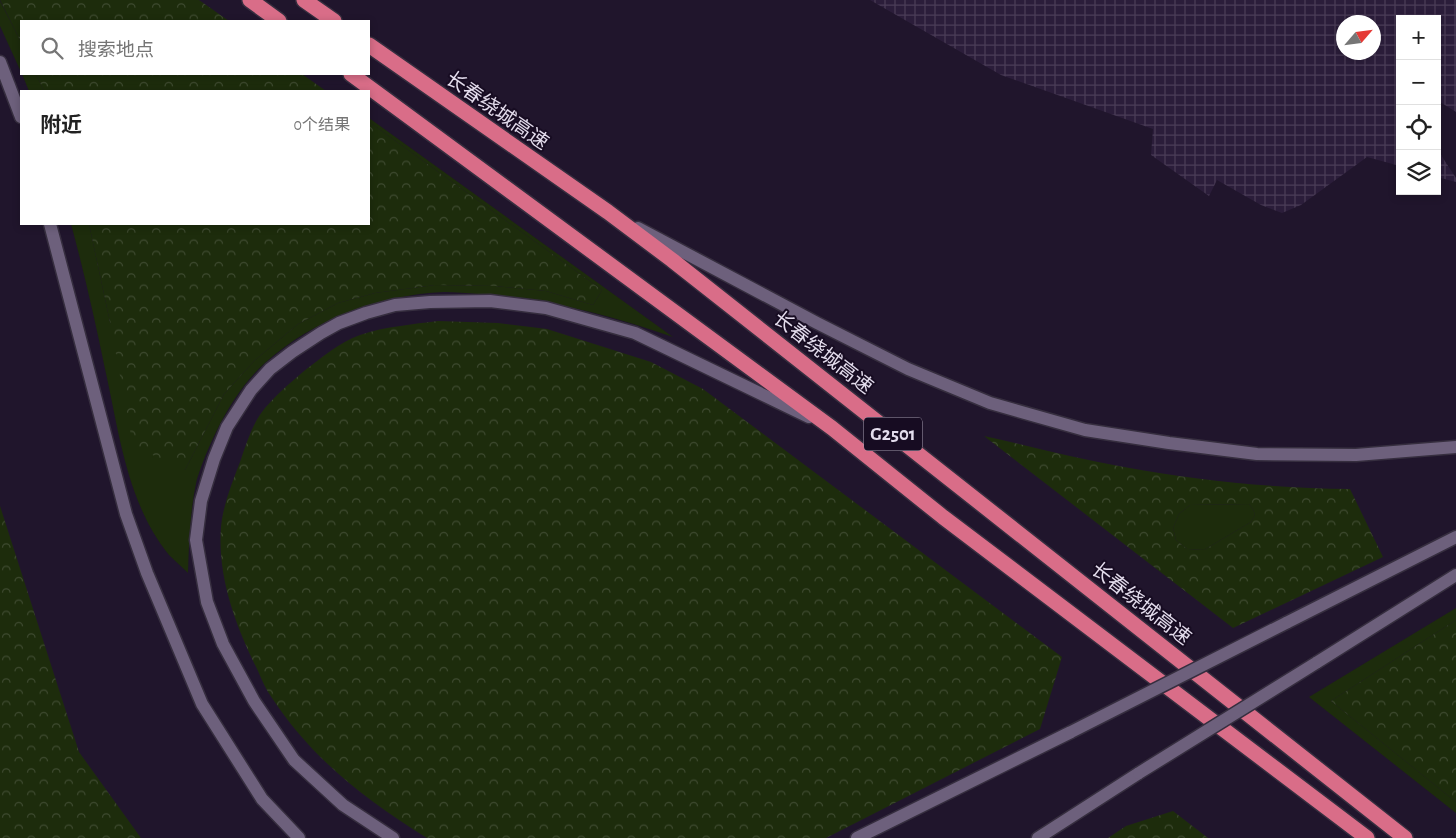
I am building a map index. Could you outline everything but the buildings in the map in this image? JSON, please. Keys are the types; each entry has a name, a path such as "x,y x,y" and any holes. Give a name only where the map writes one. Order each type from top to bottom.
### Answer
{"highway":[{"path":"250,0 278,20"},
{"path":"304,0 333,20"},
{"name":"长春绕城高速","path":"370,46 608,212 680,266 1405,838"},
{"name":"G2501","path":"352,75 832,428 943,517 1367,838"}],"lane":[{"path":"0,62 20,114"},
{"path":"608,212 908,369 990,403 1085,430 1258,454 1356,455 1456,447"},
{"path":"50,225 126,514 146,573 202,704 262,798 299,838"},
{"path":"393,838 343,805 294,760 250,693 223,644 207,602 196,540 201,501 214,459 227,427 252,390 270,369 320,333 339,323 366,313 395,305 430,302 490,301 546,308 635,333 832,428"},
{"path":"857,838 1071,732 1456,536"},
{"path":"1038,838 1456,575"}],"shaded area":[{"path":"870,0 1456,0 1456,112 1441,103 1441,15 1396,15 1396,165 1367,157 1301,205 1282,213 1261,205 1217,180 1209,196 1151,155 1153,129 1001,75"},
{"path":"1441,155 1456,178 1456,182 1441,178"}],"green space":[{"path":"0,0 199,0 228,20 20,20 20,40"},
{"path":"0,1 20,40 20,70 0,26"},
{"path":"22,75 36,75 44,90 29,90"},
{"path":"36,75 303,75 325,90 44,90"},
{"path":"370,119 673,337 601,315 553,304 503,296 453,292 396,298 348,312 326,322 284,347 265,363 244,386 222,421 208,448 197,479 191,514 188,573 169,555 155,535 143,513 134,490 120,442 93,314 71,225 89,225 110,322 185,470 224,394 255,360 298,324 338,303 375,293 435,285 495,286 546,291 593,305 602,290 370,123"},
{"path":"370,123 602,290 593,305 546,291 495,286 435,285 375,293 338,303 298,324 255,360 224,394 185,470 133,446 110,322 89,225 370,225"},
{"path":"438,321 498,323 547,329 651,362 703,389 1062,657 1040,729 826,838 427,838 404,823 362,793 323,759 305,741 270,695 242,637 230,601 222,564 221,527 228,494 250,434 261,414 279,393 324,356 353,338 388,328"},
{"path":"984,436 1152,472 1208,480 1265,485 1350,489 1383,557 1233,628","holes":["1249,504 1255,515 1251,522 1204,550 1187,549 1176,540 1173,528 1179,514 1190,505"]},
{"path":"1249,504 1255,515 1251,522 1204,550 1187,549 1176,540 1173,528 1179,514 1190,505"},
{"path":"0,506 79,752 141,838 0,838"},
{"path":"1456,608 1456,620 1331,701 1456,802 1456,813 1309,697"},
{"path":"1456,620 1456,802 1331,701"},
{"path":"1173,811 1208,838 1108,838 1126,826"}]}
